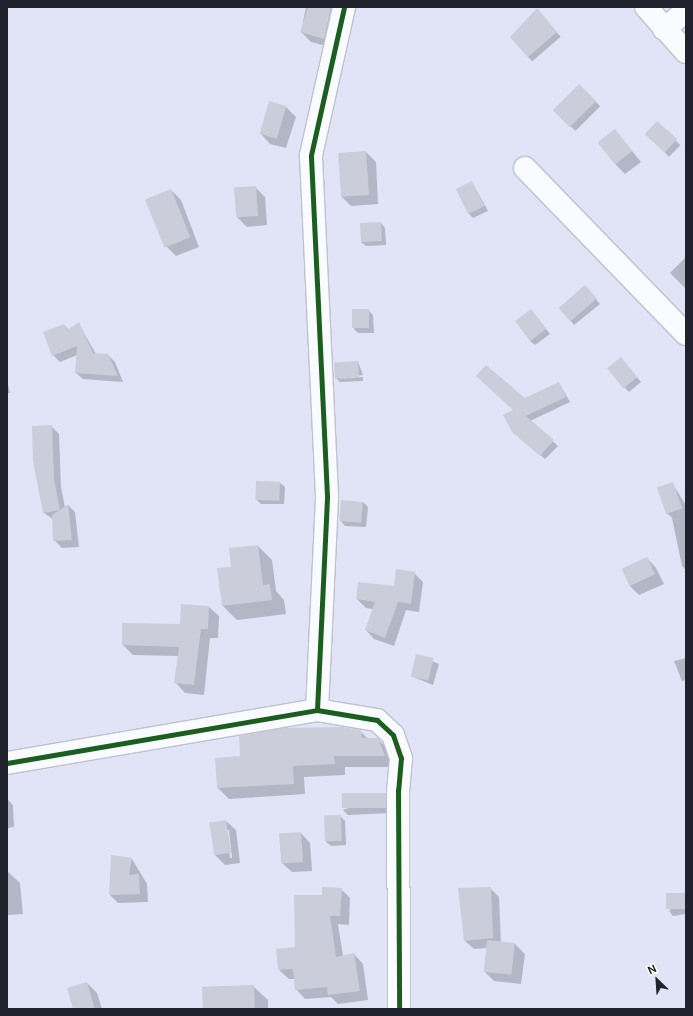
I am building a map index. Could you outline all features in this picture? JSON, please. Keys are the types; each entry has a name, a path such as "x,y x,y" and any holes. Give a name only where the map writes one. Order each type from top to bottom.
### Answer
{"street":[{"path":"317,710 327,496 311,155 344,7"},
{"path":"646,7 686,52"},
{"path":"664,29 686,11"},
{"path":"525,168 686,334"},
{"path":"7,763 317,710 377,720 393,735 401,758 398,790 399,1009"}],"building":[{"path":"308,7 331,7 324,39 300,32"},
{"path":"537,8 557,32 528,57 510,37"},
{"path":"579,84 596,101 570,127 553,110"},
{"path":"269,101 286,106 277,139 260,134"},
{"path":"657,121 677,139 665,152 645,134"},
{"path":"615,129 632,151 615,165 598,143"},
{"path":"366,151 369,195 341,197 338,153"},
{"path":"472,181 484,206 468,214 456,189"},
{"path":"256,186 258,216 236,217 234,188"},
{"path":"171,189 190,237 165,248 145,199"},
{"path":"381,222 382,241 361,242 360,223"},
{"path":"585,285 597,299 570,322 559,308"},
{"path":"352,309 369,309 369,328 352,328"},
{"path":"531,309 546,329 530,341 515,321"},
{"path":"79,322 93,353 108,354 118,376 75,373 77,346 52,356 43,332 64,324 67,330"},
{"path":"621,357 637,377 623,389 607,368"},
{"path":"358,361 359,377 335,379 334,363"},
{"path":"486,365 525,398 559,382 566,397 526,416 554,440 540,456 512,432 503,415 513,410 476,376"},
{"path":"52,425 54,479 60,510 43,513 33,461 32,426"},
{"path":"256,481 280,482 279,501 255,500"},
{"path":"673,482 682,508 666,514 657,488"},
{"path":"341,500 363,502 361,523 339,521"},
{"path":"68,504 72,540 53,541 52,515"},
{"path":"258,545 263,585 270,584 272,600 222,606 217,568 231,567 229,548"},
{"path":"647,557 655,574 630,586 622,569"},
{"path":"396,569 415,572 411,604 398,602 385,638 365,630 375,602 356,599 358,582 394,586"},
{"path":"181,604 209,606 208,629 201,629 194,685 174,683 179,647 122,645 122,623 180,624"},
{"path":"416,654 434,658 428,680 411,676"},
{"path":"342,727 361,730 362,738 378,738 385,756 334,756 335,764 293,766 294,784 217,788 215,758 240,756 239,736 283,728"},
{"path":"342,793 386,793 386,808 342,808"},
{"path":"341,815 342,841 325,842 324,816"},
{"path":"226,820 231,853 214,855 209,823"},
{"path":"301,832 303,862 281,863 279,834"},
{"path":"111,855 132,858 129,875 139,874 140,894 109,895"},
{"path":"322,887 342,888 340,916 330,916 336,957 354,953 360,991 328,995 327,987 295,990 293,969 278,970 276,949 295,947 294,895 322,895"},
{"path":"491,887 493,938 464,941 458,888"},
{"path":"666,893 686,893 686,909 666,909"},
{"path":"487,940 515,943 512,975 484,972"},
{"path":"87,982 95,1009 73,1009 67,988"},
{"path":"254,985 255,1009 203,1009 202,987"}],"cycle path":[{"path":"7,763 317,710 327,496 311,155 344,7"},
{"path":"317,710 377,720 393,735 401,758 398,790 399,1009"}]}
